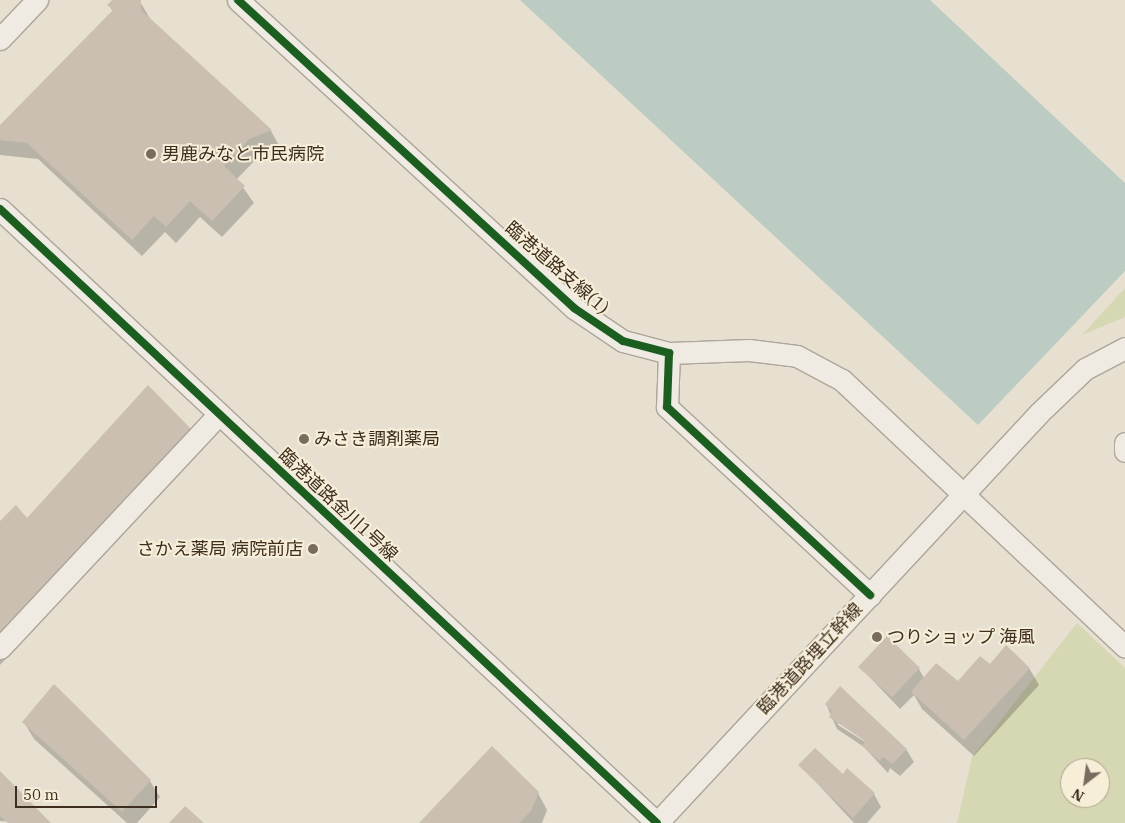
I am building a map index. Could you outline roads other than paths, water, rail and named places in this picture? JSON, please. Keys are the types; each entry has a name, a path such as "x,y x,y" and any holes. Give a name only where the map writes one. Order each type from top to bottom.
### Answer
{"street":[{"path":"0,39 37,0"},
{"name":"臨港道路支線(1)","path":"238,0 574,308 623,341 668,353 749,350 797,356 842,380 1125,647"},
{"name":"臨港道路金川1号線","path":"0,208 657,823"},
{"name":"臨港道路埋立幹線","path":"657,823 963,495 1085,369 1125,348"},
{"path":"668,353 667,407 870,595"},
{"path":"0,648 218,414"},
{"path":"1125,443 1125,451"}],"place":[{"name":"男鹿みなと市民病院","path":"151,154"},
{"name":"みさき調剤薬局","path":"304,439"},
{"name":"さかえ薬局 病院前店","path":"313,549"},
{"name":"つりショップ 海風","path":"877,637"}]}
